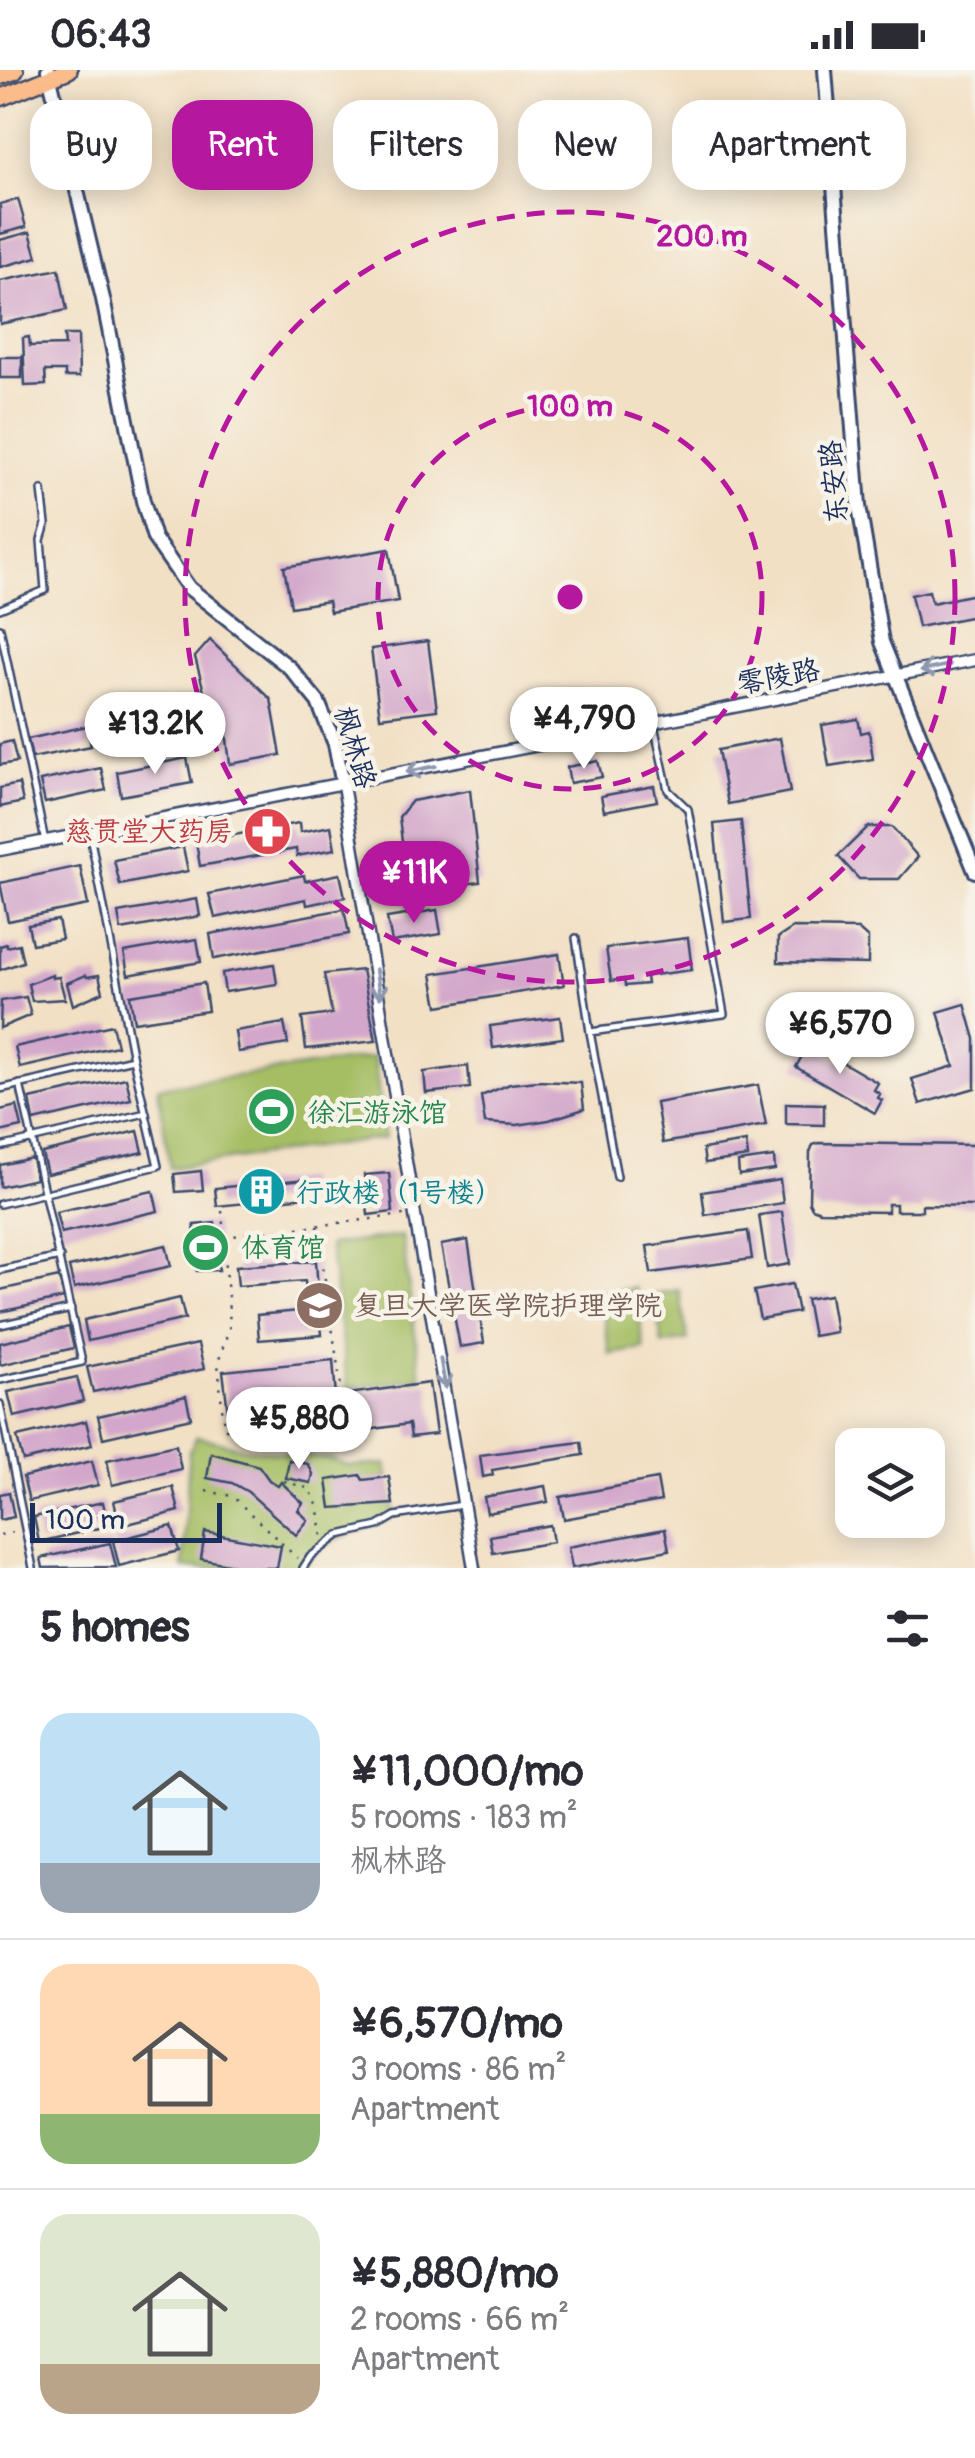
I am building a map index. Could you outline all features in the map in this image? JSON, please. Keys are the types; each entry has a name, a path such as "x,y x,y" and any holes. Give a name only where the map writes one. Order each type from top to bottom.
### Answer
{"highway":[{"path":"0,75 14,70"}],"main road":[{"path":"0,98 49,74 69,70"}],"street":[{"name":"东安路","path":"825,70 859,506 882,642 975,871"},
{"name":"枫林路","path":"49,74 103,299 143,501 154,538 189,588 290,668 318,702 335,744 474,1568"},
{"name":"零陵路","path":"0,850 975,660"}],"lane":[{"path":"0,609 45,590 42,490"},
{"path":"0,628 45,841"},
{"path":"590,1032 724,1014 688,809 668,790 654,722"},
{"path":"0,1204 158,1166 133,1059 90,832"},
{"path":"576,938 617,1177"},
{"path":"0,1089 133,1059"},
{"path":"0,1380 82,1362 20,1084"},
{"path":"0,1148 146,1113"},
{"path":"0,1270 60,1257"},
{"path":"0,1324 71,1309"},
{"path":"0,1404 33,1568"},
{"path":"303,1568 338,1535 378,1526 395,1516 465,1504"}],"path":[{"path":"222,1211 230,1324 218,1363 224,1428 247,1440 347,1429"},
{"path":"224,1237 416,1213"},
{"path":"317,1226 350,1447"},
{"path":"284,1481 310,1489 319,1509 324,1547"},
{"path":"206,1491 232,1496 291,1549 303,1568"},
{"path":"0,1535 25,1530"}],"green space":[{"name":"徐汇游泳馆","path":"374,1057 385,1138 170,1168 158,1087"},
{"path":"402,1236 421,1378 348,1388 329,1245"},
{"path":"635,1288 644,1349 610,1354 600,1293"},
{"path":"679,1290 688,1340 662,1344 654,1294"},
{"path":"197,1436 243,1448 332,1459 348,1466 386,1464 395,1516 324,1546 303,1568 183,1568 189,1451"}],"building":[{"path":"18,199 26,227 0,234 0,204"},
{"path":"30,232 37,257 0,267 0,240"},
{"path":"59,269 67,310 0,324 0,281"},
{"path":"64,335 78,335 79,377 65,377 65,371 45,371 46,385 25,386 23,338 29,337 30,346 65,345"},
{"path":"0,357 22,357 22,378 0,378"},
{"path":"389,549 398,601 330,612 328,601 291,607 284,567"},
{"path":"929,591 932,603 975,594 975,616 918,627 911,595"},
{"path":"210,640 271,699 281,755 230,764 223,706 209,710 195,657"},
{"path":"428,641 437,710 380,717 371,649"},
{"path":"172,716 175,733 106,746 103,730"},
{"path":"858,719 861,733 869,731 873,759 829,766 822,725"},
{"path":"87,726 91,746 32,758 28,739"},
{"path":"780,738 790,792 728,804 718,750"},
{"path":"12,741 17,762 0,765 0,744"},
{"path":"187,758 192,783 121,796 117,772"},
{"path":"598,761 602,777 570,783 567,767"},
{"path":"101,768 106,790 45,803 40,781"},
{"path":"19,784 23,802 0,807 0,788"},
{"path":"654,786 657,801 604,811 601,796"},
{"path":"470,790 480,882 408,891 399,817 412,801"},
{"path":"741,821 751,919 724,922 714,824"},
{"path":"299,823 300,832 331,826 335,849 297,856 296,849 200,866 196,842"},
{"path":"868,827 892,827 918,857 899,879 859,879 838,856"},
{"path":"183,847 188,871 120,885 114,860"},
{"path":"80,866 88,905 8,921 0,883"},
{"path":"340,874 345,897 307,905 306,899 215,918 209,894 304,875 305,881"},
{"path":"197,899 200,916 121,930 118,913"},
{"path":"344,909 349,934 214,959 210,934"},
{"path":"437,910 441,934 392,942 387,918"},
{"path":"58,920 62,939 32,944 28,925"},
{"path":"793,928 858,929 868,938 868,964 778,962 778,938"},
{"path":"688,938 692,970 646,976 647,984 625,986 624,979 611,981 606,948"},
{"path":"197,939 201,962 128,975 124,952"},
{"path":"19,944 23,962 0,970 0,946"},
{"path":"559,954 564,985 438,1006 432,974"},
{"path":"274,964 277,984 225,992 222,973"},
{"path":"362,970 376,1041 306,1049 302,1018 332,1014 324,974"},
{"path":"52,975 59,977 65,999 32,1001 28,984"},
{"path":"86,975 99,975 103,992 73,1005 67,983"},
{"path":"204,983 208,1011 134,1022 130,995"},
{"path":"26,997 31,1015 0,1028 1,1001"},
{"path":"965,1004 975,1039 975,1088 920,1104 912,1079 954,1066 938,1012"},
{"path":"560,1017 563,1038 493,1048 490,1026"},
{"path":"284,1023 288,1044 238,1052 235,1031"},
{"path":"112,1025 117,1046 20,1068 15,1047"},
{"path":"809,1043 878,1083 874,1090 882,1100 875,1113 796,1067"},
{"path":"468,1066 470,1088 426,1093 424,1072"},
{"path":"126,1078 131,1099 34,1121 30,1099"},
{"path":"581,1083 584,1109 517,1125 485,1123 481,1096 510,1084"},
{"path":"758,1085 766,1125 663,1143 656,1103"},
{"path":"786,1103 824,1104 824,1125 786,1124"},
{"path":"17,1106 22,1127 0,1132 0,1110"},
{"path":"138,1131 143,1152 47,1174 42,1153"},
{"path":"746,1142 748,1157 705,1163 703,1149"},
{"path":"819,1143 975,1145 975,1206 922,1205 922,1211 896,1211 896,1204 888,1204 888,1212 812,1208 810,1152"},
{"path":"774,1157 775,1170 739,1175 738,1162"},
{"path":"32,1158 36,1179 0,1187 0,1165"},
{"path":"201,1171 203,1190 176,1192 174,1174"},
{"path":"389,1173 393,1212 368,1215 364,1175"},
{"name":"行政楼（1号楼）","path":"305,1179 307,1197 217,1206 215,1188"},
{"path":"780,1180 783,1203 705,1215 702,1192"},
{"path":"153,1191 158,1211 61,1233 56,1212"},
{"path":"782,1212 790,1264 767,1268 759,1215"},
{"name":"体育馆","path":"215,1223 219,1270 197,1271 194,1225"},
{"path":"748,1231 752,1259 651,1273 647,1246"},
{"path":"468,1240 484,1343 460,1347 441,1245"},
{"path":"166,1245 171,1266 74,1288 69,1267"},
{"path":"316,1261 318,1290 306,1290 305,1281 238,1286 236,1266"},
{"path":"59,1277 64,1298 0,1312 0,1290"},
{"path":"792,1284 798,1312 760,1319 754,1291"},
{"path":"830,1295 836,1332 813,1336 806,1299"},
{"path":"180,1298 185,1319 88,1341 84,1320"},
{"path":"320,1309 322,1335 259,1340 257,1315"},
{"path":"69,1327 74,1348 0,1365 0,1343"},
{"path":"198,1344 204,1369 93,1392 87,1367"},
{"path":"333,1360 338,1422 245,1431 244,1419 229,1420 223,1371"},
{"path":"77,1377 83,1401 14,1417 8,1392"},
{"path":"429,1383 436,1434 411,1437 409,1424 353,1432 348,1394"},
{"path":"186,1396 191,1418 103,1438 98,1416"},
{"path":"86,1421 92,1445 23,1461 17,1437"},
{"path":"581,1442 583,1455 492,1470 493,1475 483,1477 480,1455"},
{"path":"176,1445 181,1469 112,1485 107,1460"},
{"path":"211,1453 259,1466 269,1480 278,1486 281,1482 303,1503 298,1510 308,1520 296,1535 248,1492 232,1483 207,1478"},
{"path":"289,1460 308,1464 313,1474 311,1483 286,1478"},
{"path":"92,1461 98,1485 29,1501 23,1477"},
{"path":"360,1475 363,1480 389,1477 393,1504 331,1508 327,1480"},
{"path":"657,1479 661,1501 564,1519 560,1497"},
{"path":"545,1486 548,1502 487,1513 484,1497"},
{"path":"173,1487 179,1511 120,1526 114,1501"},
{"path":"9,1492 14,1517 0,1520 0,1494"},
{"path":"103,1502 108,1526 39,1542 34,1517"},
{"path":"550,1525 553,1542 493,1553 490,1536"},
{"path":"172,1526 179,1551 119,1566 113,1541"},
{"path":"665,1529 669,1550 572,1568 568,1547"},
{"path":"205,1532 281,1546 277,1568 249,1568 201,1559"},
{"path":"110,1543 116,1567 43,1568 41,1558"}],"place":[{"name":"慈贯堂大药房","path":"268,831"},
{"name":"徐汇游泳馆","path":"272,1112"},
{"name":"行政楼（1号楼）","path":"261,1192"},
{"name":"体育馆","path":"206,1247"},
{"name":"复旦大学医学院护理学院","path":"319,1305"}]}
